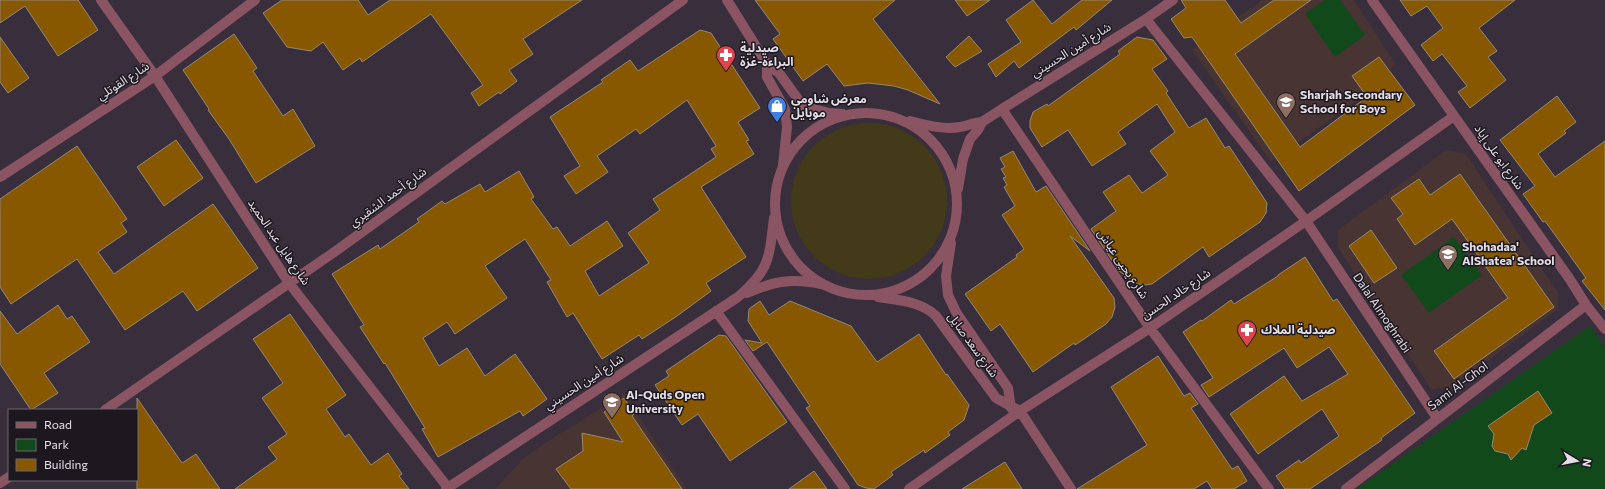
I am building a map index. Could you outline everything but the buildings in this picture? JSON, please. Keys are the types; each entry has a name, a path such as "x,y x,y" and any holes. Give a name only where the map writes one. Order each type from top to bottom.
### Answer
{"street":[{"name":"شارع هايل عبد الحميد","path":"101,0 155,76 289,283 448,488"},
{"name":"شارع القوتلي","path":"0,177 155,76 255,0"},
{"name":"شارع أحمد الشقيري","path":"106,409 289,283 683,0"},
{"path":"727,0 767,64 779,73 803,106 809,109 829,113 863,113 893,117 920,130 940,148 953,179 957,197 957,208 953,230 949,241 940,257 928,271 919,278 892,291 877,294 862,295 847,292 828,286 807,272 789,251 779,228 776,205 776,194 782,172 787,127 786,117 785,109 768,77 767,64"},
{"name":"شارع أمين الحسيني","path":"957,208 959,180 966,148 970,139 978,130 982,122 1002,108 1146,19 1173,0"},
{"name":"شارع ابو على إياد","path":"1372,0 1586,305 1605,329"},
{"name":"Dalal Almoghrabi","path":"1146,19 1306,221 1438,418"},
{"name":"شارع يحيى عياش","path":"1002,108 1150,328 1269,489"},
{"path":"782,172 793,151 810,132 834,119 851,114"},
{"name":"شارع خالد الحسن","path":"909,489 1016,410 1150,328 1306,221 1454,116"},
{"name":"شارع أمين الحسيني","path":"893,117 940,127 962,127 976,122 982,122"},
{"name":"شارع أمين الحسيني","path":"448,488 738,297 752,285 764,269 769,255 776,205"},
{"name":"شارع سعد صايل","path":"953,230 946,276 948,295 956,312 1008,388 1016,410 1071,489"},
{"name":"شارع أمين الحسيني","path":"738,297 777,282 796,280 828,286"},
{"name":"شارع سعد صايل","path":"862,295 909,302 932,312 996,398 1016,410"},
{"name":"Sami Al-Ghol","path":"1346,489 1586,305"},
{"path":"716,311 845,489"},
{"path":"0,483 8,477"}],"shaded area":[{"name":"Sharjah Secondary School for Boys","path":"1262,0 1354,0 1396,65 1387,71 1391,76 1271,162 1192,50"},
{"name":"Shohadaa' AlShatea' School","path":"1446,150 1466,154 1558,293 1558,309 1452,387 1431,389 1338,248 1338,230"},
{"name":"Al-Quds Open University","path":"624,394 687,489 495,489 523,459 545,443"}],"green space":[{"path":"1325,0 1340,0 1365,35 1335,57 1305,14"},
{"path":"1454,237 1482,275 1429,313 1401,275"},
{"path":"1590,326 1605,347 1605,489 1357,489"}],"sand":[{"path":"861,123 877,123 892,126 906,132 919,141 929,151 938,164 944,178 947,201 946,216 938,238 929,251 919,261 906,270 892,276 877,279 861,279 846,276 832,270 819,261 809,251 800,238 794,224 791,209 791,193 794,178 800,164 809,151 819,141 832,132 846,126"}],"place":[{"name":"صيدلية البراءة-غزة","path":"726,72"},
{"name":"Sharjah Secondary School for Boys","path":"1286,119"},
{"name":"معرض شاومي موبايل","path":"777,123"},
{"name":"Shohadaa' AlShatea' School","path":"1448,271"},
{"name":"صيدلية الملاك","path":"1247,347"},
{"name":"Al-Quds Open University","path":"612,419"}]}
